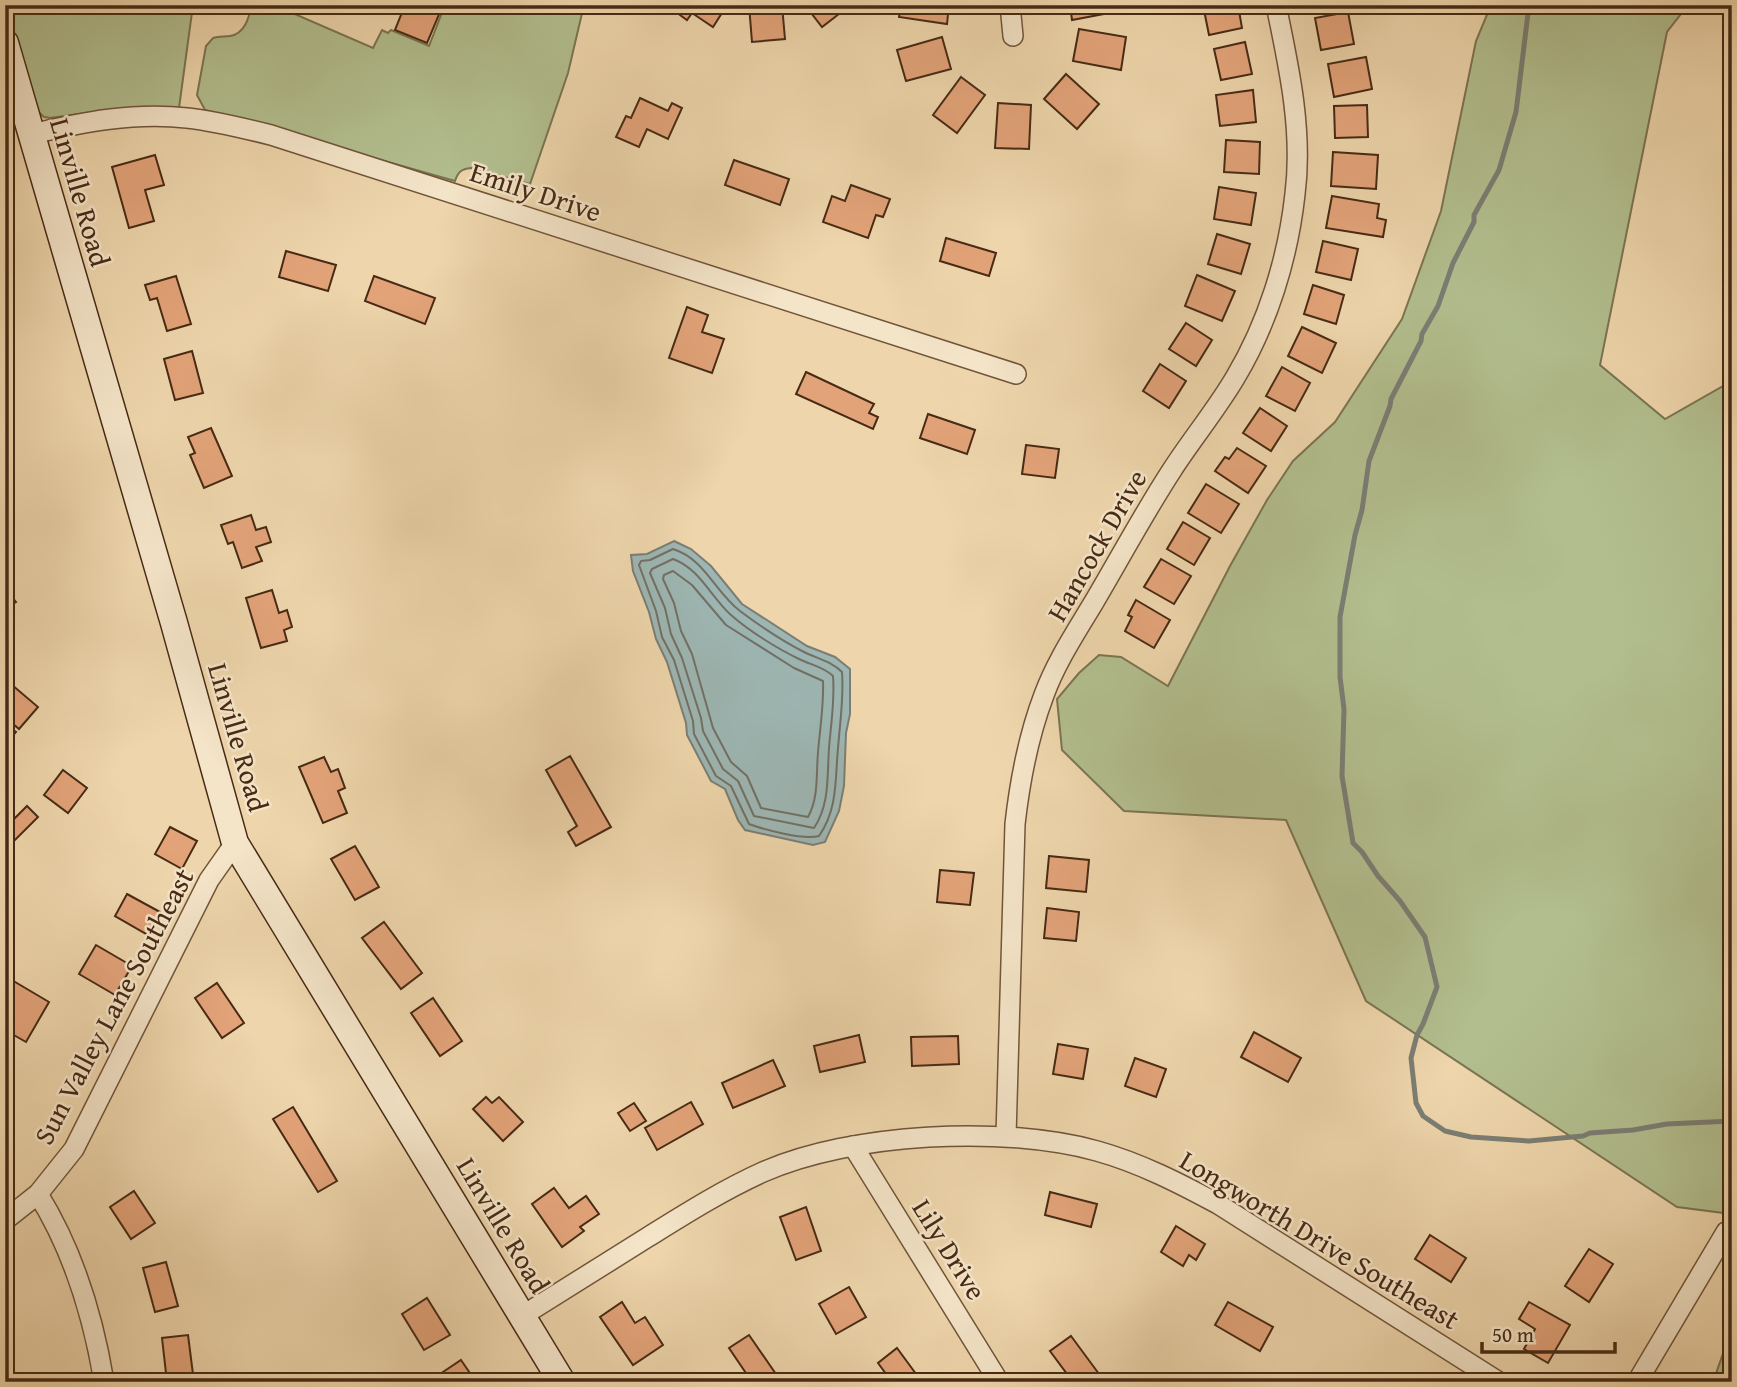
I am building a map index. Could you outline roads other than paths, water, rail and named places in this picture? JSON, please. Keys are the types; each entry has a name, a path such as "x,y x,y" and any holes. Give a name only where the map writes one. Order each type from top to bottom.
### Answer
{"main road":[{"name":"Linville Road","path":"5,43 235,842 562,1382"}],"street":[{"path":"1010,5 1013,36"},
{"name":"Hancock Drive","path":"1006,1136 1014,837 1020,781 1044,694 1061,659 1155,496 1236,377 1252,346 1279,276 1295,193 1297,150 1294,107 1276,5"},
{"name":"Emily Drive","path":"32,134 74,124 152,116 186,117 271,135 1016,374"},
{"name":"Sun Valley Lane Southeast","path":"5,1220 37,1194 74,1149 209,880 235,842"},
{"name":"Longworth Drive Southeast","path":"522,1316 681,1217 764,1171 807,1156 853,1146 960,1136 1006,1136 1052,1141 1097,1151 1142,1166 1179,1183 1218,1204 1499,1382"},
{"name":"Lily Drive","path":"853,1146 999,1382"},
{"path":"37,1194 72,1260 96,1335 104,1382"},
{"path":"1637,1382 1726,1232"}],"water":[{"path":"674,541 691,549 711,566 742,604 807,646 835,657 850,669 850,714 846,733 844,786 839,811 825,842 813,845 745,830 725,789 711,781 687,735 686,723 667,662 656,639 633,571 631,555 647,554"}],"waterway":[{"path":"1529,5 1516,112 1499,170 1474,215 1474,222 1453,263 1438,306 1391,399 1369,461 1340,617 1340,677 1344,709 1342,776 1353,843 1425,937 1437,987 1417,1035 1411,1058 1416,1103 1423,1116 1445,1131 1471,1137 1529,1141 1667,1124 1732,1121"}]}
